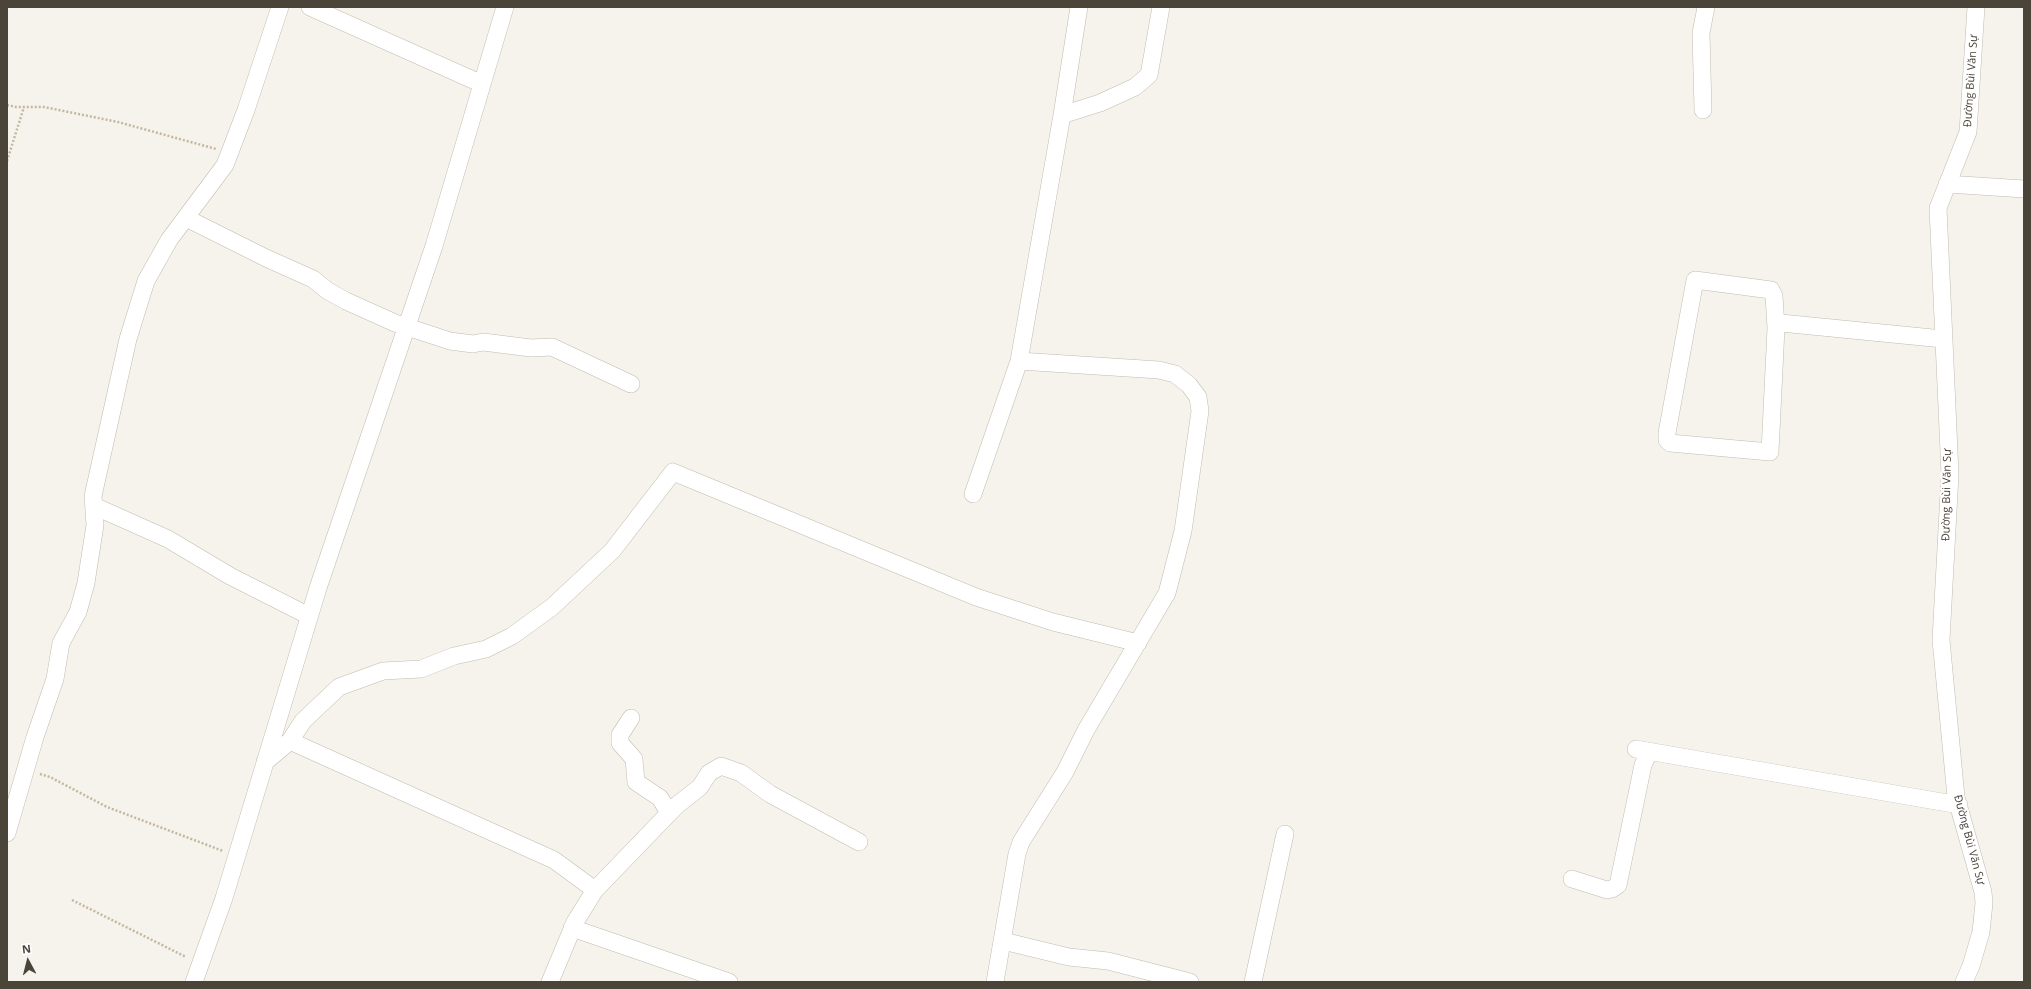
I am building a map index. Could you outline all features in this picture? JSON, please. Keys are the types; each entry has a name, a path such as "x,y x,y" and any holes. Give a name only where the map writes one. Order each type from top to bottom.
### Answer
{"street":[{"path":"7,833 55,679 61,643 78,612 86,583 95,525 93,496 128,339 146,281 169,240 225,165 246,110 280,7"},
{"path":"310,7 482,84"},
{"path":"194,982 236,857 309,616 434,246 505,7"},
{"path":"973,494 1019,361 1062,115 1079,7"},
{"path":"1062,115 1100,103 1135,87 1149,75 1160,7"},
{"path":"1703,110 1701,33 1706,7"},
{"name":"Đường Bùi Văn Sự","path":"1964,982 1971,966 1981,932 1984,903 1983,892 1959,805 1941,640 1950,474 1938,208 1968,132 1976,7"},
{"path":"1947,184 2024,189"},
{"path":"186,218 266,258 313,279 328,291 373,314 450,342 474,344 484,342 531,348 552,347 631,384"},
{"path":"1776,328 1774,296 1771,290 1695,280 1667,433 1667,440 1670,444 1770,452 1776,328 1781,323 1944,340"},
{"path":"995,982 1017,854 1021,842 1065,772 1086,730 1167,593 1183,531 1200,412 1198,397 1189,385 1176,374 1019,361"},
{"path":"265,762 290,741 303,721 339,687 383,671 421,669 454,656 486,649 512,636 552,607 612,551 673,472 976,597 1053,622 1138,643"},
{"path":"94,506 168,539 230,576 309,616"},
{"path":"631,718 620,735 620,744 634,759 636,782 660,798 669,813"},
{"path":"290,741 554,860 595,890"},
{"path":"1572,879 1607,890 1618,885 1643,765 1643,750 1959,805"},
{"path":"550,982 572,928 595,890 669,813 700,786 709,773 721,766 741,773 770,794 859,842"},
{"path":"1253,982 1285,834"},
{"path":"572,928 730,982"},
{"path":"1003,941 1069,957 1108,961 1190,982"}],"path":[{"path":"7,105 44,107 118,122 230,153"},
{"path":"7,161 24,107"},
{"path":"25,772 50,777 107,807 236,857"},
{"path":"72,900 201,964"}]}
